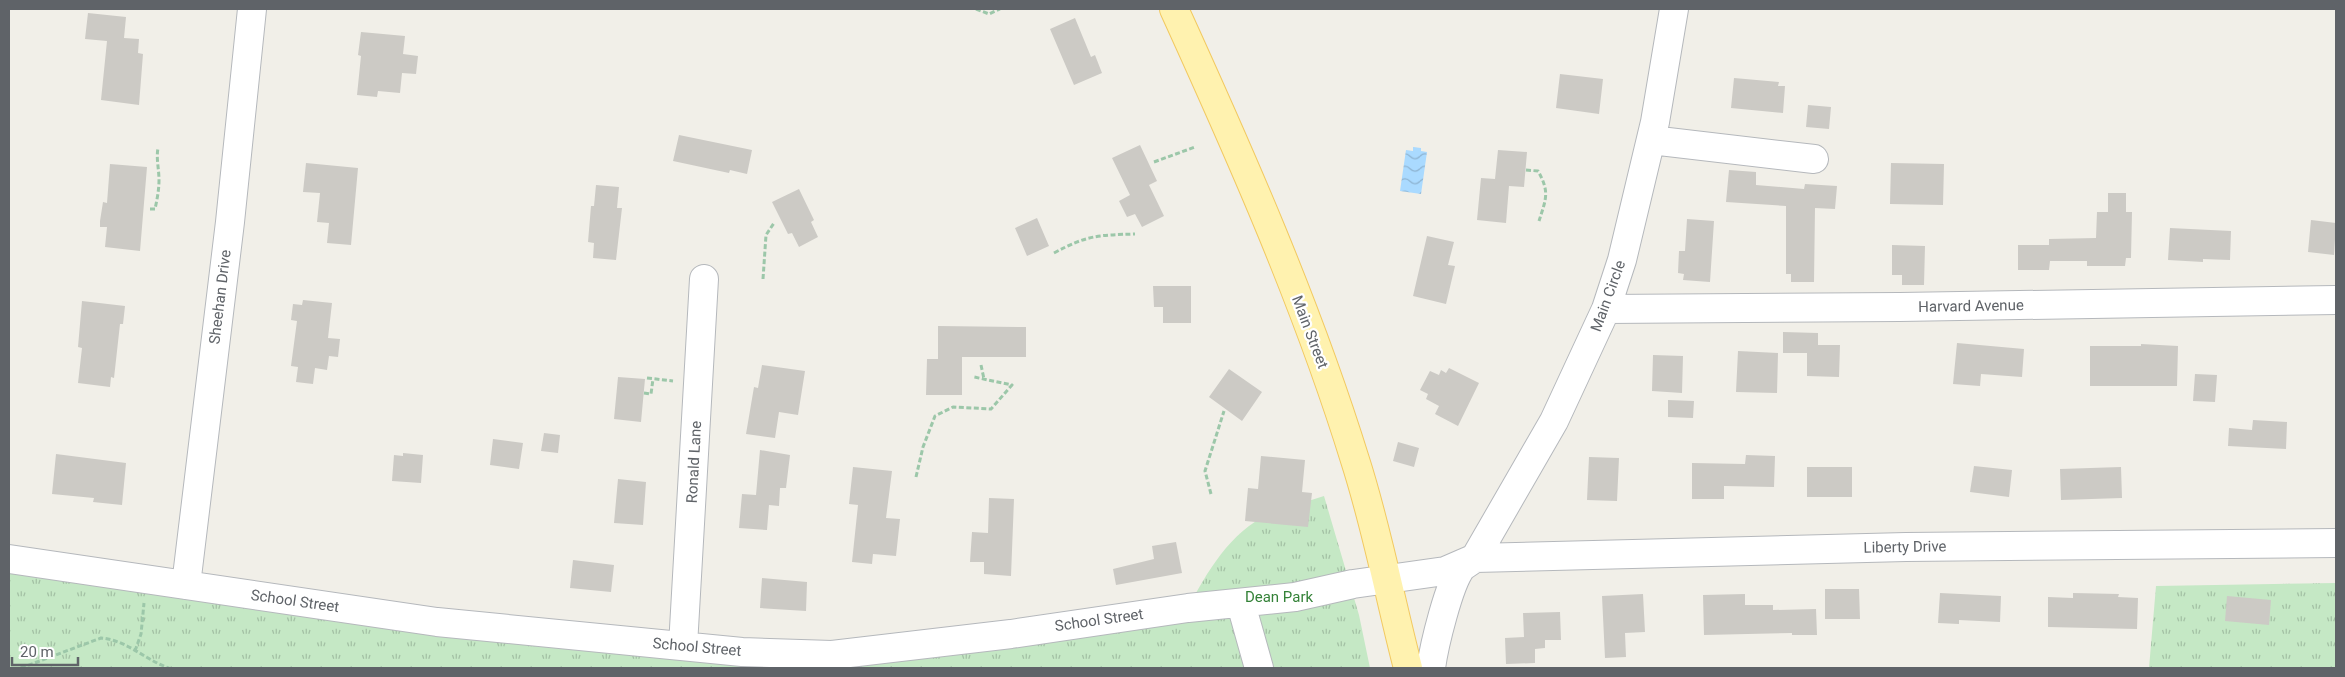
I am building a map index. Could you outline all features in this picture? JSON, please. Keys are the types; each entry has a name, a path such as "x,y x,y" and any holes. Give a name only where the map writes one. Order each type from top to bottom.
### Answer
{"main road":[{"name":"Main Street","path":"1174,9 1223,116 1317,346 1365,491 1408,668"}],"street":[{"name":"Sheehan Drive","path":"186,585 230,222 252,9"},
{"name":"Main Circle","path":"1431,668 1439,630 1462,568 1475,558 1554,421 1606,309 1622,260 1651,140 1674,9"},
{"path":"1651,140 1814,159"},
{"name":"Ronald Lane","path":"683,646 704,279"},
{"name":"Harvard Avenue","path":"1606,309 1906,307 2336,300"},
{"name":"Liberty Drive","path":"1475,558 1906,547 2336,542"},
{"path":"1385,579 1445,571 1475,558"},
{"name":"School Street","path":"9,559 437,622 742,652 850,653 1011,634 1188,608 1295,597 1385,579"},
{"path":"1241,604 1258,668"}],"path":[{"path":"976,9 989,14 1000,9"},
{"path":"1154,162 1195,147"},
{"path":"150,209 155,209 157,199 159,179 156,158 158,148"},
{"path":"1526,170 1538,172 1547,187 1546,200 1540,222"},
{"path":"763,279 766,235 774,223"},
{"path":"1054,253 1079,240 1101,235 1135,234"},
{"path":"981,365 984,379"},
{"path":"916,477 923,447 935,416 952,407 991,410 1012,385 974,377"},
{"path":"647,378 679,381"},
{"path":"644,393 651,394 653,379"},
{"path":"1211,494 1205,471 1224,411"},
{"path":"135,651 141,634 143,604 150,580"},
{"path":"21,668 101,638 112,639 152,662 169,668"}],"green space":[{"name":"Dean Park","path":"1324,496 1359,615 1370,668 9,668 9,564 735,660 1188,608 1221,554 1243,531 1269,514"},
{"path":"2336,583 2336,668 2149,668 2156,586"}],"water":[{"path":"1413,147 1421,148 1421,151 1427,152 1421,194 1400,191 1406,150 1413,151"}],"building":[{"path":"88,13 126,17 124,38 139,39 138,53 143,54 139,105 101,100 107,41 85,39"},
{"path":"1075,18 1091,57 1095,55 1102,73 1074,85 1050,29"},
{"path":"361,32 405,36 403,54 418,56 416,74 402,73 400,93 378,91 377,97 357,95 361,56 358,55"},
{"path":"1560,74 1603,79 1599,114 1556,108"},
{"path":"1734,78 1779,82 1778,86 1785,86 1783,113 1731,108"},
{"path":"1808,105 1831,107 1829,129 1806,127"},
{"path":"679,135 752,150 747,174 730,170 729,173 673,161"},
{"path":"1140,145 1157,181 1149,185 1164,216 1142,227 1135,214 1127,217 1119,201 1130,195 1112,158"},
{"path":"1498,150 1527,152 1524,187 1509,186 1506,223 1477,220 1481,178 1495,179"},
{"path":"306,163 358,168 351,245 327,243 329,223 317,222 320,193 303,192"},
{"path":"1891,163 1944,164 1943,205 1890,204"},
{"path":"110,164 147,167 140,251 105,247 107,227 100,227 100,221 103,202 107,203"},
{"path":"1729,170 1756,172 1756,185 1804,189 1805,184 1837,186 1835,209 1815,208 1814,282 1791,282 1791,274 1786,274 1786,206 1726,202"},
{"path":"596,185 619,187 617,208 622,208 616,260 593,258 594,243 588,242 591,206 594,206"},
{"path":"799,189 814,220 811,222 818,237 799,247 792,233 788,234 772,202"},
{"path":"2108,193 2126,193 2126,212 2132,212 2131,258 2126,258 2125,266 2087,266 2087,261 2050,261 2049,270 2018,270 2018,245 2049,245 2049,239 2096,238 2097,212 2108,212"},
{"path":"1037,218 1049,246 1027,256 1015,228"},
{"path":"1687,219 1714,221 1710,282 1683,280 1684,274 1678,273 1679,251 1685,251"},
{"path":"2311,220 2336,223 2334,255 2308,252"},
{"path":"2170,228 2231,231 2230,260 2203,259 2203,262 2168,260"},
{"path":"1427,236 1454,242 1448,265 1455,266 1446,304 1413,296"},
{"path":"1892,245 1925,246 1924,285 1902,285 1902,275 1892,275"},
{"path":"1153,286 1191,286 1191,323 1163,323 1163,307 1154,307"},
{"path":"303,300 332,303 328,338 340,339 338,357 329,356 327,370 315,368 313,384 296,382 298,367 291,366 297,321 291,320 293,304 302,305"},
{"path":"82,301 125,306 123,324 120,324 114,378 111,377 110,387 78,383 82,348 78,347"},
{"path":"938,326 1026,327 1026,357 962,357 962,395 926,395 927,359 938,359"},
{"path":"1783,332 1818,333 1818,345 1840,345 1839,377 1807,376 1807,353 1783,353"},
{"path":"1957,343 2024,349 2022,377 1981,374 1980,386 1953,384"},
{"path":"2141,344 2178,346 2177,386 2090,386 2090,346 2141,346"},
{"path":"1738,351 1778,353 1777,393 1736,392"},
{"path":"1653,355 1683,356 1682,393 1652,391"},
{"path":"762,365 805,371 798,415 779,412 775,438 746,434 754,387 758,388"},
{"path":"1449,368 1479,383 1458,426 1435,414 1439,406 1426,399 1428,394 1420,390 1430,371 1439,375 1441,370 1446,373"},
{"path":"1229,369 1262,392 1242,421 1209,397"},
{"path":"2195,374 2217,375 2215,402 2193,401"},
{"path":"618,377 645,379 641,422 614,419"},
{"path":"1668,400 1694,401 1693,418 1668,417"},
{"path":"2253,420 2287,422 2286,449 2228,446 2229,428 2252,430"},
{"path":"544,433 560,435 558,453 541,451"},
{"path":"493,439 523,443 519,469 490,465"},
{"path":"1398,442 1419,448 1414,467 1393,461"},
{"path":"760,450 790,455 786,488 780,488 779,506 769,505 767,530 739,528 742,494 756,495"},
{"path":"403,453 423,455 421,483 392,481 394,455 403,456"},
{"path":"56,454 126,463 122,505 93,502 94,498 52,494"},
{"path":"1746,455 1775,456 1774,487 1724,486 1724,499 1692,499 1692,463 1745,464"},
{"path":"1261,456 1305,460 1302,492 1312,493 1308,527 1245,521 1248,488 1258,489"},
{"path":"1589,457 1619,458 1617,501 1587,500"},
{"path":"1974,466 2012,470 2009,497 1970,492"},
{"path":"853,467 892,471 886,518 900,519 896,556 873,554 872,564 852,562 858,505 849,504"},
{"path":"1807,467 1852,467 1852,497 1807,497"},
{"path":"2121,467 2122,498 2061,500 2060,469"},
{"path":"618,479 646,482 643,525 614,523"},
{"path":"989,498 1014,499 1011,576 984,574 984,562 970,562 972,532 988,533"},
{"path":"1176,542 1182,573 1116,585 1113,569 1154,559 1152,546"},
{"path":"573,560 614,565 611,592 570,588"},
{"path":"762,578 807,582 806,611 760,608"},
{"path":"1825,589 1859,589 1860,619 1825,619"},
{"path":"1940,593 2001,596 2000,622 1959,620 1959,624 1938,623"},
{"path":"2073,593 2119,594 2118,597 2138,598 2137,629 2048,627 2048,597 2073,598"},
{"path":"1643,594 1645,632 1625,633 1626,657 1605,658 1602,596"},
{"path":"1745,594 1745,605 1773,605 1773,610 1816,609 1817,635 1792,635 1792,633 1704,635 1703,595"},
{"path":"2227,596 2271,600 2269,625 2225,621"},
{"path":"1560,612 1561,640 1545,640 1545,648 1535,649 1535,663 1506,664 1505,638 1524,637 1523,613"}]}
